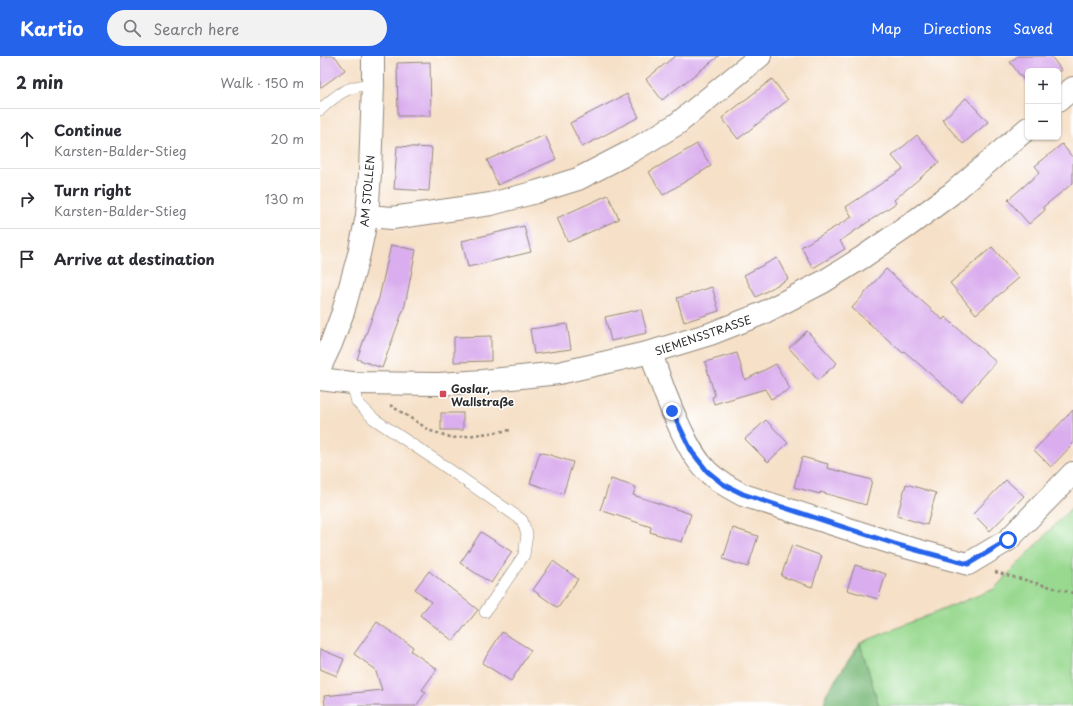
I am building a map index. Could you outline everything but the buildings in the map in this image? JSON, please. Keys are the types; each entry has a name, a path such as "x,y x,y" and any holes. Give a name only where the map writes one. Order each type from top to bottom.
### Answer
{"street":[{"name":"AM STOLLEN","path":"320,367 331,344 343,312 359,254 367,216 370,174 373,56"},
{"path":"367,216 392,218 491,204 578,179 632,151 677,124 760,56"},
{"path":"1061,99 1073,88"},
{"name":"SIEMENSSTRASSE","path":"320,379 352,383 439,384 483,382 559,373 651,352 710,334 761,314 823,282 862,257 908,226 951,194 1025,131"},
{"path":"651,352 657,374 672,411 692,452 707,471 723,484 743,494 898,545 968,564 1008,540 1073,473"}],"lane":[{"path":"320,110 335,96 348,89 360,85 373,84"},
{"path":"352,383 357,402 374,419 522,520 527,534 524,555 485,612"}],"path":[{"path":"384,383 385,401 431,431 453,438 511,430"},
{"path":"968,564 1073,593"}],"green space":[{"path":"1073,506 1073,706 879,706 860,643 994,589"},
{"path":"860,643 879,706 824,706 826,694"}],"place":[{"name":"Goslar, Wallstraße","path":"443,394"}],"route":[{"path":"672,411 692,452 707,471 723,484 743,494 898,545 968,564 1008,540"}]}
